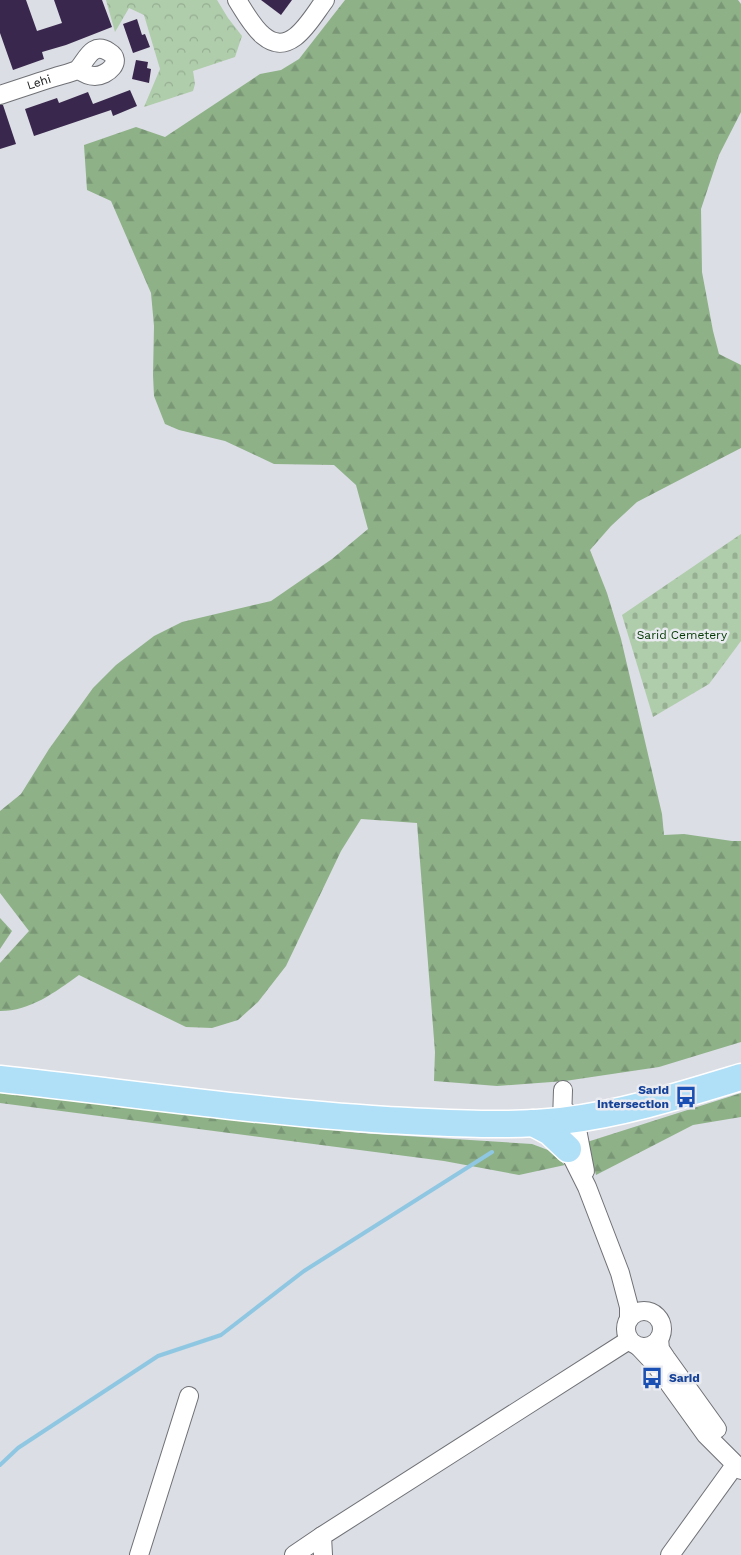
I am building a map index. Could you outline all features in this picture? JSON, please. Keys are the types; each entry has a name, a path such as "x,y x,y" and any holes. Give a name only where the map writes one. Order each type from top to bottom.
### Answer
{"highway":[{"path":"0,1079 333,1116 444,1123 533,1123 565,1109 741,1063"},
{"path":"333,1116 565,1109 612,1113 741,1077"},
{"path":"533,1123 550,1132 568,1149"}],"street":[{"path":"237,0 259,31 267,39 275,42 294,38 325,0"},
{"name":"Lehi","path":"0,95 78,69"},
{"path":"565,1109 568,1149 587,1187 620,1273 629,1307 629,1319 626,1330 634,1343 655,1364 706,1435 739,1463"},
{"path":"565,1109 584,1163 587,1187"},
{"path":"294,1555 634,1343 650,1346 659,1339 662,1334 661,1322 658,1317 648,1311 620,1273"},
{"path":"629,1319 637,1312 648,1311"},
{"path":"659,1339 660,1349 663,1354 739,1463"},
{"path":"139,1555 189,1396"},
{"path":"670,1555 739,1463"},
{"path":"322,1536 323,1555"}],"green space":[{"path":"106,0 217,0 242,36 235,57 193,71 195,84 193,91 144,107 160,69 144,15 129,8 115,32"},
{"path":"345,0 738,0 741,4 741,112 719,155 701,209 702,272 713,331 719,354 741,365 741,448 637,502 611,526 590,550 607,593 621,639 662,814 664,835 684,834 741,841 741,1042 659,1067 565,1081 497,1086 434,1081 435,1052 417,823 361,819 341,851 286,966 258,1002 238,1020 212,1028 186,1027 79,975 52,994 32,1004 22,1008 0,1011 0,963 29,931 0,893 0,811 21,794 49,749 93,688 116,665 154,636 182,622 271,601 332,559 368,529 356,485 334,465 274,464 225,441 179,430 165,424 154,396 154,326 151,293 111,201 87,190 84,145 136,127 165,137 260,74 281,70 299,59"},
{"name":"Sarid Cemetery","path":"741,534 741,641 709,684 653,717 622,615"},
{"path":"0,918 12,931 0,949"},
{"path":"0,1093 359,1133 532,1144 548,1150 565,1165 519,1175 444,1161 0,1103"},
{"path":"741,1093 741,1117 693,1125 596,1175 587,1142"}],"building":[{"path":"0,0 26,0 37,31 62,23 54,0 102,0 112,27 42,52 44,59 13,70 0,33"},
{"path":"261,0 292,0 281,15"},
{"path":"137,19 142,35 145,34 150,47 133,53 123,24"},
{"path":"136,60 148,62 147,68 151,69 149,83 132,79"},
{"path":"130,90 137,106 113,116 111,110 34,136 25,109 57,98 59,103 88,92 93,104"},
{"path":"0,105 3,105 16,144 0,149"}],"waterway":[{"path":"0,1465 18,1448 158,1356 221,1335 304,1271 492,1152"}],"place":[{"name":"Sarid Intersection","path":"686,1097"},
{"name":"Sarid","path":"652,1378"}]}
